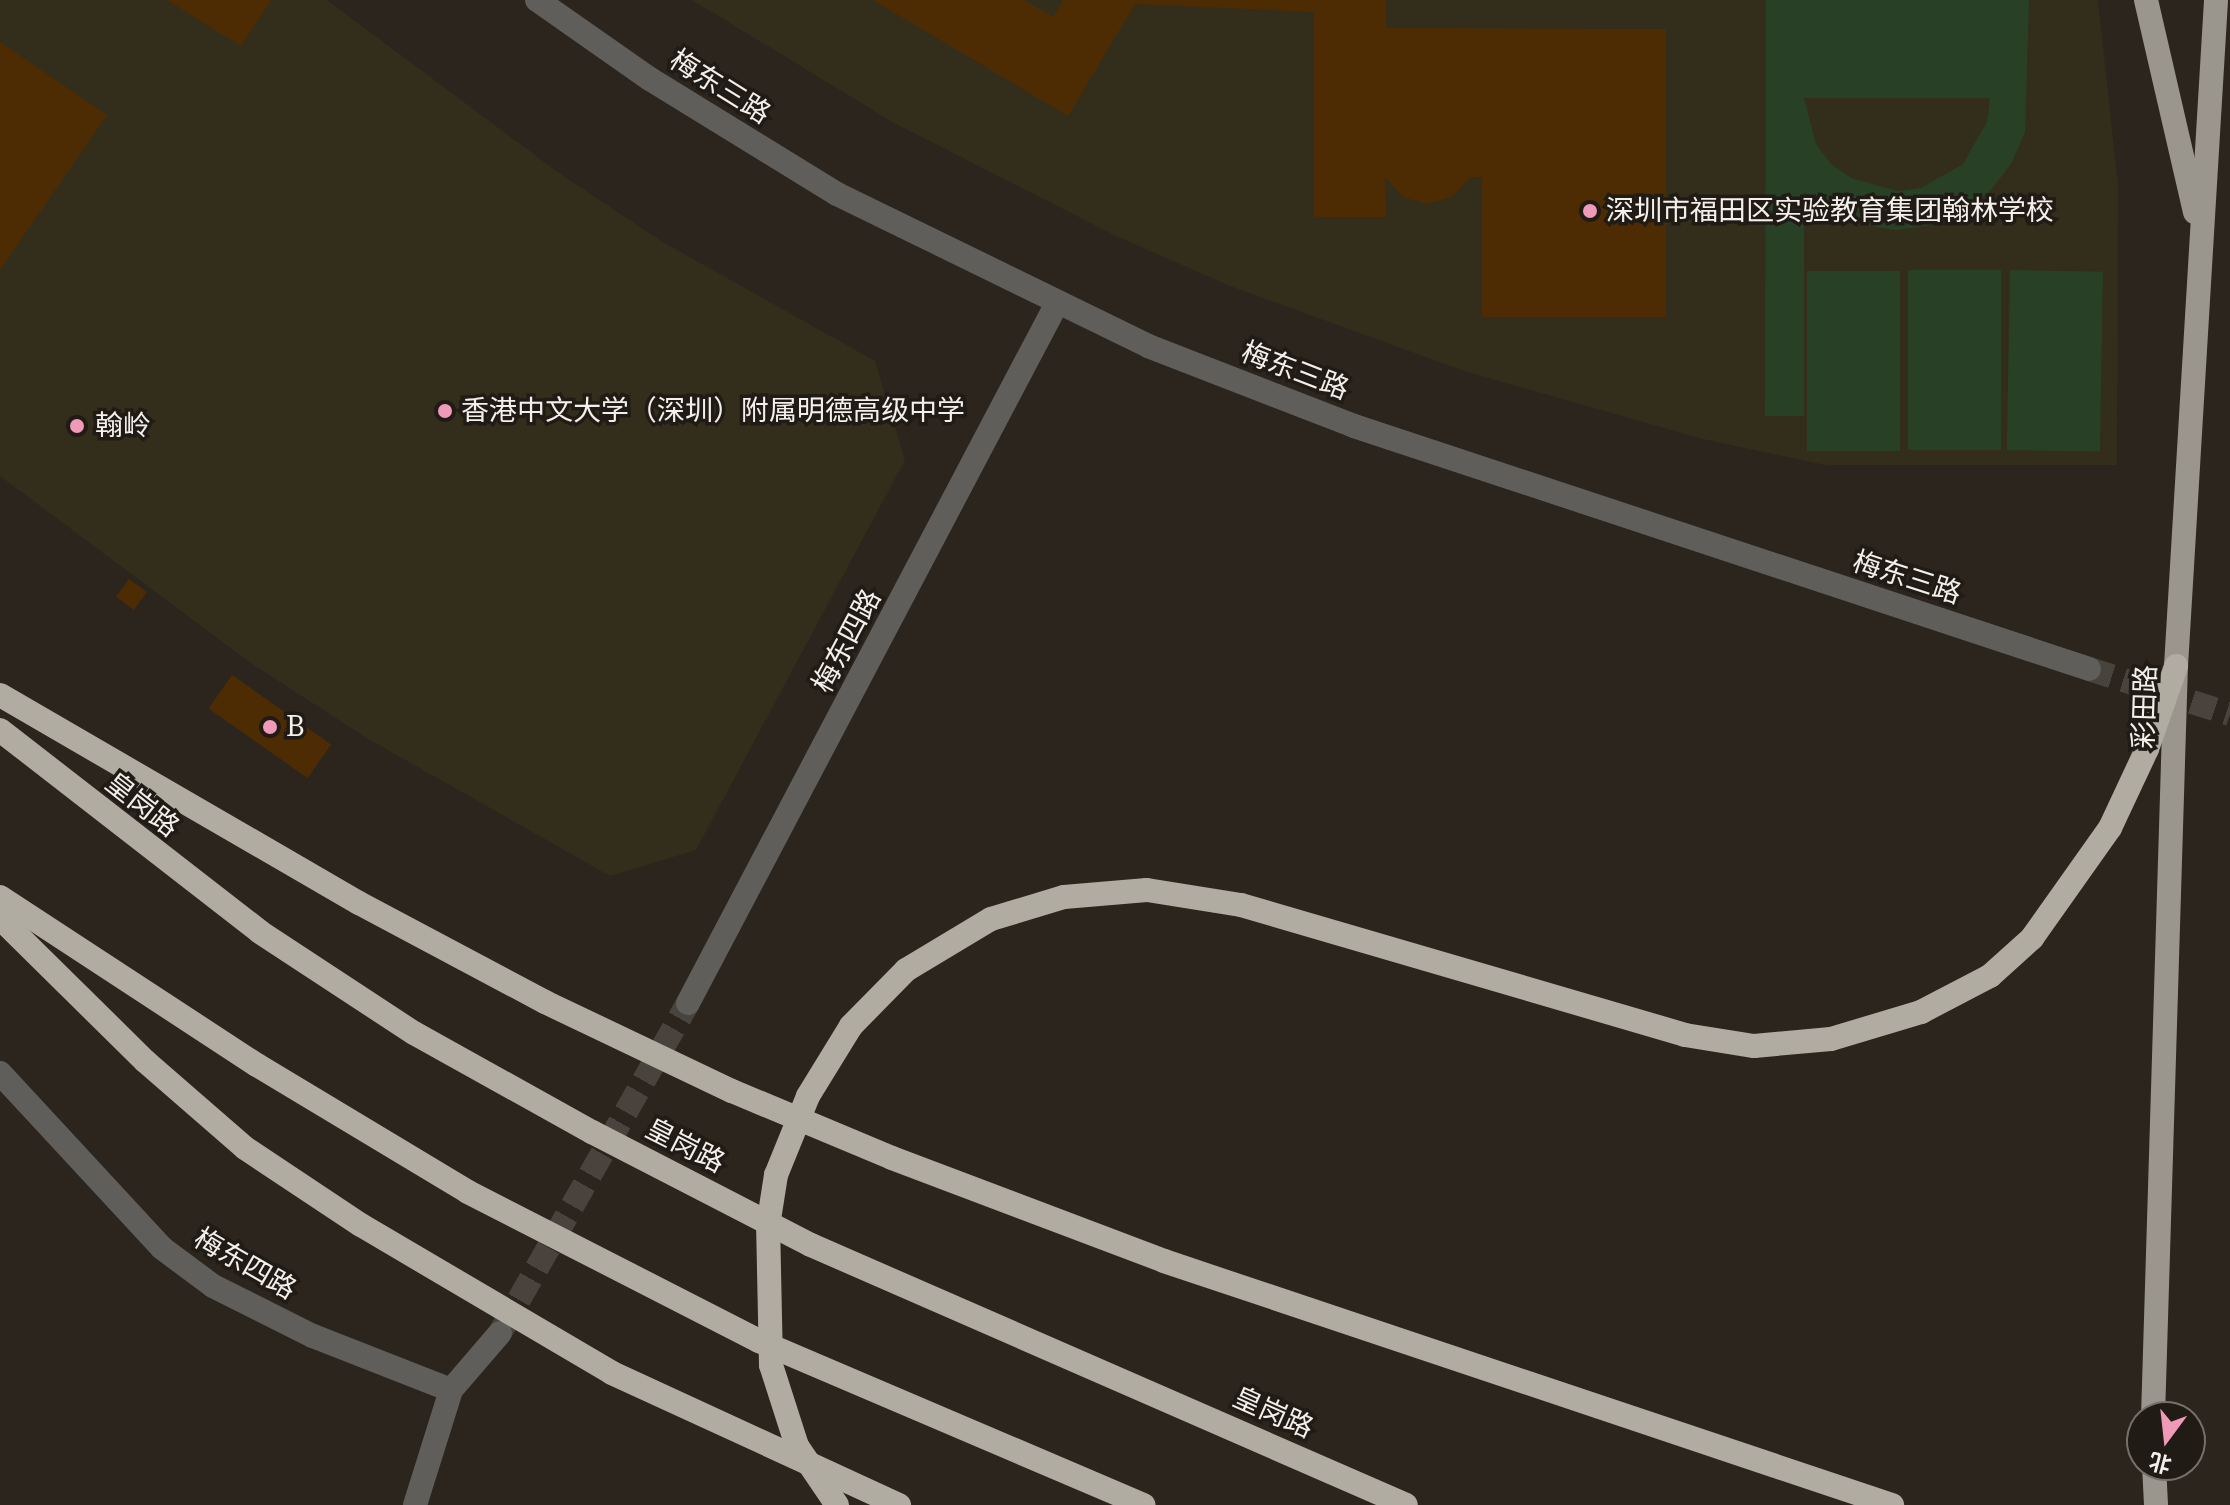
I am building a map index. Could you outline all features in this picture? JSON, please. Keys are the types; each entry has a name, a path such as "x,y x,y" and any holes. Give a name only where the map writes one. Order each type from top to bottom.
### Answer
{"highway":[{"path":"837,1505 797,1446 771,1365 766,1280 776,1175 808,1096 851,1026 906,970 991,919 1064,897 1147,890 1226,903 1615,1019 1754,1046 1831,1039 1921,1012 1990,976 2032,938 2110,828 2147,749 2176,666"},
{"path":"0,695 359,903 545,1002 732,1091 892,1158 1164,1261 1892,1505"},
{"name":"皇岗路","path":"0,730 260,932 414,1033 592,1132 811,1245 1406,1505"},
{"path":"0,897 257,1065 468,1192 759,1341 1144,1505"},
{"path":"0,918 145,1061 245,1148 462,1288 612,1373 899,1505"}],"main road":[{"path":"2146,0 2202,241"},
{"name":"彩田路","path":"2153,1401 2176,666 2216,0"},
{"path":"2155,1481 2156,1505"}],"street":[{"name":"梅东三路","path":"537,0 650,79 837,194 1056,305 1354,426 2089,669"},
{"name":"梅东四路","path":"688,1003 1056,305"},
{"name":"梅东四路","path":"0,1073 162,1248 213,1286 313,1336 451,1390"},
{"path":"415,1505 451,1390 500,1333"}],"shaded area":[{"name":"香港中文大学（深圳）附属明德高级中学","path":"0,0 327,0 559,173 661,241 875,361 905,460 696,850 610,876 365,737 248,661 0,476"},
{"name":"深圳市福田区实验教育集团翰林学校","path":"692,0 2098,0 2118,185 2117,465 1825,465 1703,439 1464,371 1230,286 1116,236 894,123"}],"green space":[{"path":"1766,0 2029,0 2025,132 2011,164 1990,191 1963,212 1931,225 1897,230 1863,225 1804,192 1804,416 1765,416","holes":["1804,98 1989,98 1987,122 1963,164 1921,188 1897,191 1851,178 1831,164 1816,144"]},
{"path":"1908,270 2001,270 2001,450 1908,450"},
{"path":"2010,270 2103,272 2100,452 2007,450"},
{"path":"1807,271 1900,271 1900,451 1807,451"}],"building":[{"path":"167,0 271,0 241,46"},
{"path":"873,0 1024,0 1053,17 1063,0 1386,0 1386,28 1666,29 1666,317 1482,317 1482,177 1470,177 1452,197 1427,204 1403,197 1385,177 1386,217 1314,217 1314,12 1135,4 1068,116"},
{"path":"0,42 107,115 0,270"},
{"path":"129,579 147,592 134,610 116,597"},
{"name":"B","path":"232,675 331,744 308,778 208,709"}],"tunnel":[{"path":"2089,669 2230,714"},
{"path":"501,1331 688,1003"}],"place":[{"name":"深圳市福田区实验教育集团翰林学校","path":"1590,211"},
{"name":"香港中文大学（深圳）附属明德高级中学","path":"445,411"},
{"name":"翰岭","path":"77,426"},
{"name":"B","path":"270,727"}]}
